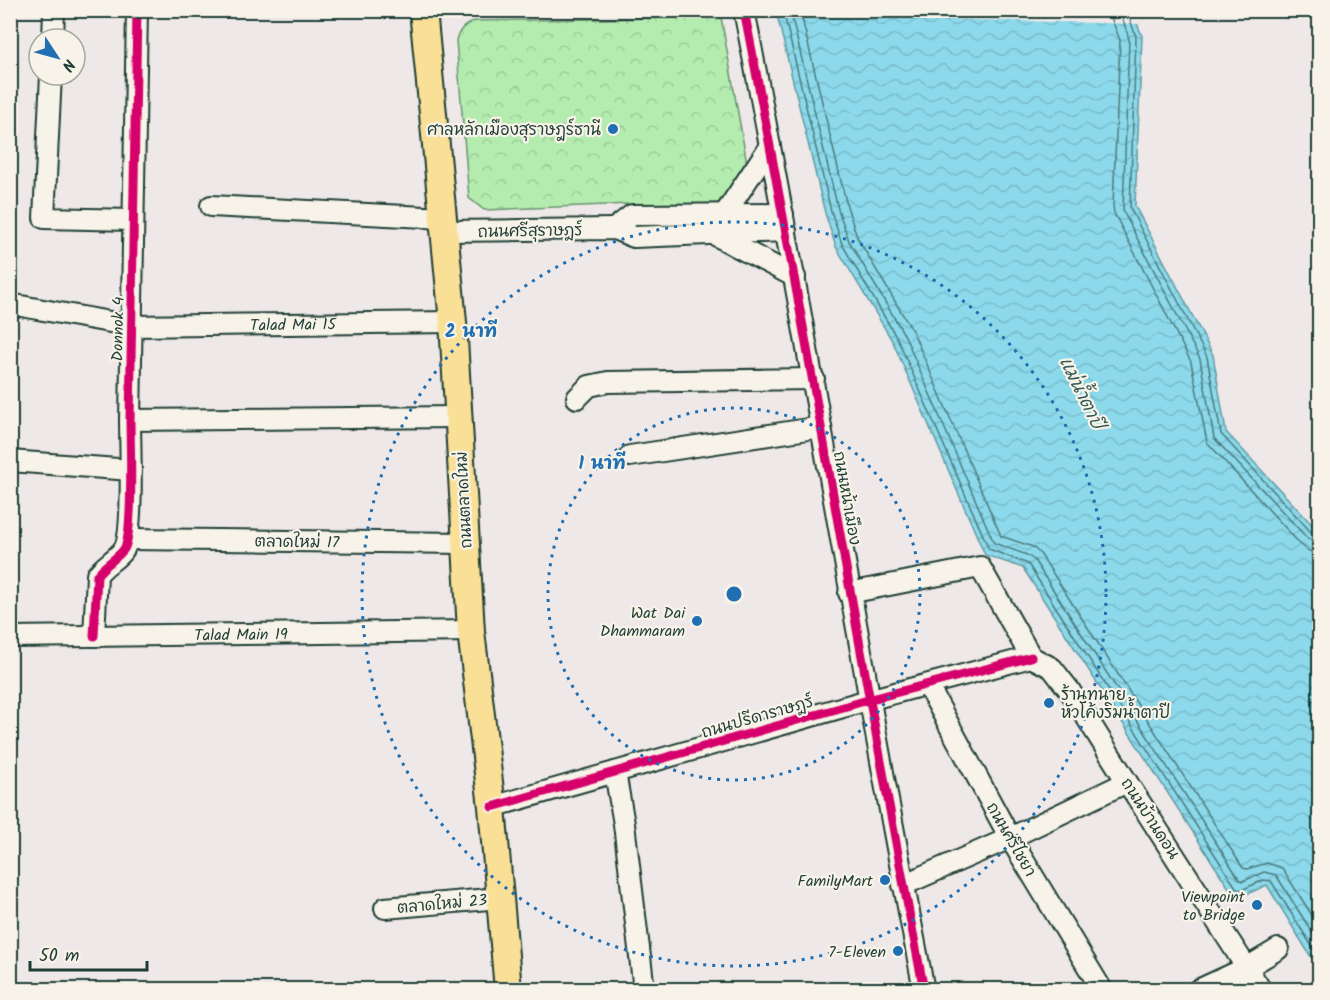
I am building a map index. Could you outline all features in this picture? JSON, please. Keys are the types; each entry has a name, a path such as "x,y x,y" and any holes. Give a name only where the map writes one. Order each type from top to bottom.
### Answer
{"main road":[{"name":"ถนนตลาดใหม่","path":"423,10 453,322 471,631 492,807 508,990"}],"street":[{"path":"53,27 54,10"},
{"name":"Donnok 4","path":"128,539 131,470 137,10"},
{"name":"ถนนหน้าเมือง","path":"744,10 814,379 868,700 924,990"},
{"path":"50,87 44,218 134,220"},
{"path":"724,215 770,146"},
{"name":"ถนนศรีสุราษฎร์","path":"212,206 445,225 614,229 634,237 712,234 784,222"},
{"name":"ถนนศรีสุราษฎร์","path":"614,229 632,215 724,215 784,222"},
{"name":"ถนนศรีสุราษฎร์","path":"712,234 795,277"},
{"name":"Talad Mai 15","path":"10,304 132,326 453,322"},
{"path":"577,398 589,386 608,382 814,379"},
{"path":"130,420 459,417"},
{"path":"630,456 821,427"},
{"path":"10,461 131,470"},
{"path":"94,636 97,575 123,550 128,539"},
{"name":"ตลาดใหม่ 17","path":"128,539 466,543"},
{"path":"849,593 980,567 1030,657"},
{"name":"Talad Main 19","path":"10,637 471,631"},
{"name":"ถนนปรีดาราษฎร์","path":"492,807 868,700 928,686 1030,657"},
{"name":"ถนนบ้านดอน","path":"1030,657 1052,668 1070,691 1261,990"},
{"name":"ถนนศรีไชยา","path":"928,686 1010,838 1102,990"},
{"path":"615,772 624,824 644,990"},
{"path":"903,885 1010,838 1126,782"},
{"name":"ตลาดใหม่ 23","path":"385,908 500,898"},
{"path":"1198,990 1248,967 1278,949"}],"green space":[{"path":"721,17 748,169 724,205 631,204 484,210 469,198 456,40 465,26 475,21"}],"water":[{"name":"แม่น้ำตาปี","path":"776,11 1132,11 1142,36 1135,206 1213,355 1226,432 1319,532 1319,970 1267,885 1236,899 1023,568 985,555 893,342 836,247 825,213"}],"pier":[{"path":"773,10 1135,10 1141,24 774,15"}],"cycle path":[{"path":"94,636 97,575 124,549 129,526 137,10"},
{"path":"744,10 924,990"},
{"path":"492,807 868,700 1031,657"}],"place":[{"name":"ศาลหลักเมืองสุราษฎร์ธานี","path":"613,129"},
{"name":"Wat Dai Dhammaram","path":"697,621"},
{"name":"ร้านทนาย หัวโค้งริมน้ำตาปี","path":"1049,703"},
{"name":"FamilyMart","path":"885,880"},
{"name":"Viewpoint to Bridge","path":"1257,905"},
{"name":"7-Eleven","path":"898,951"}]}
